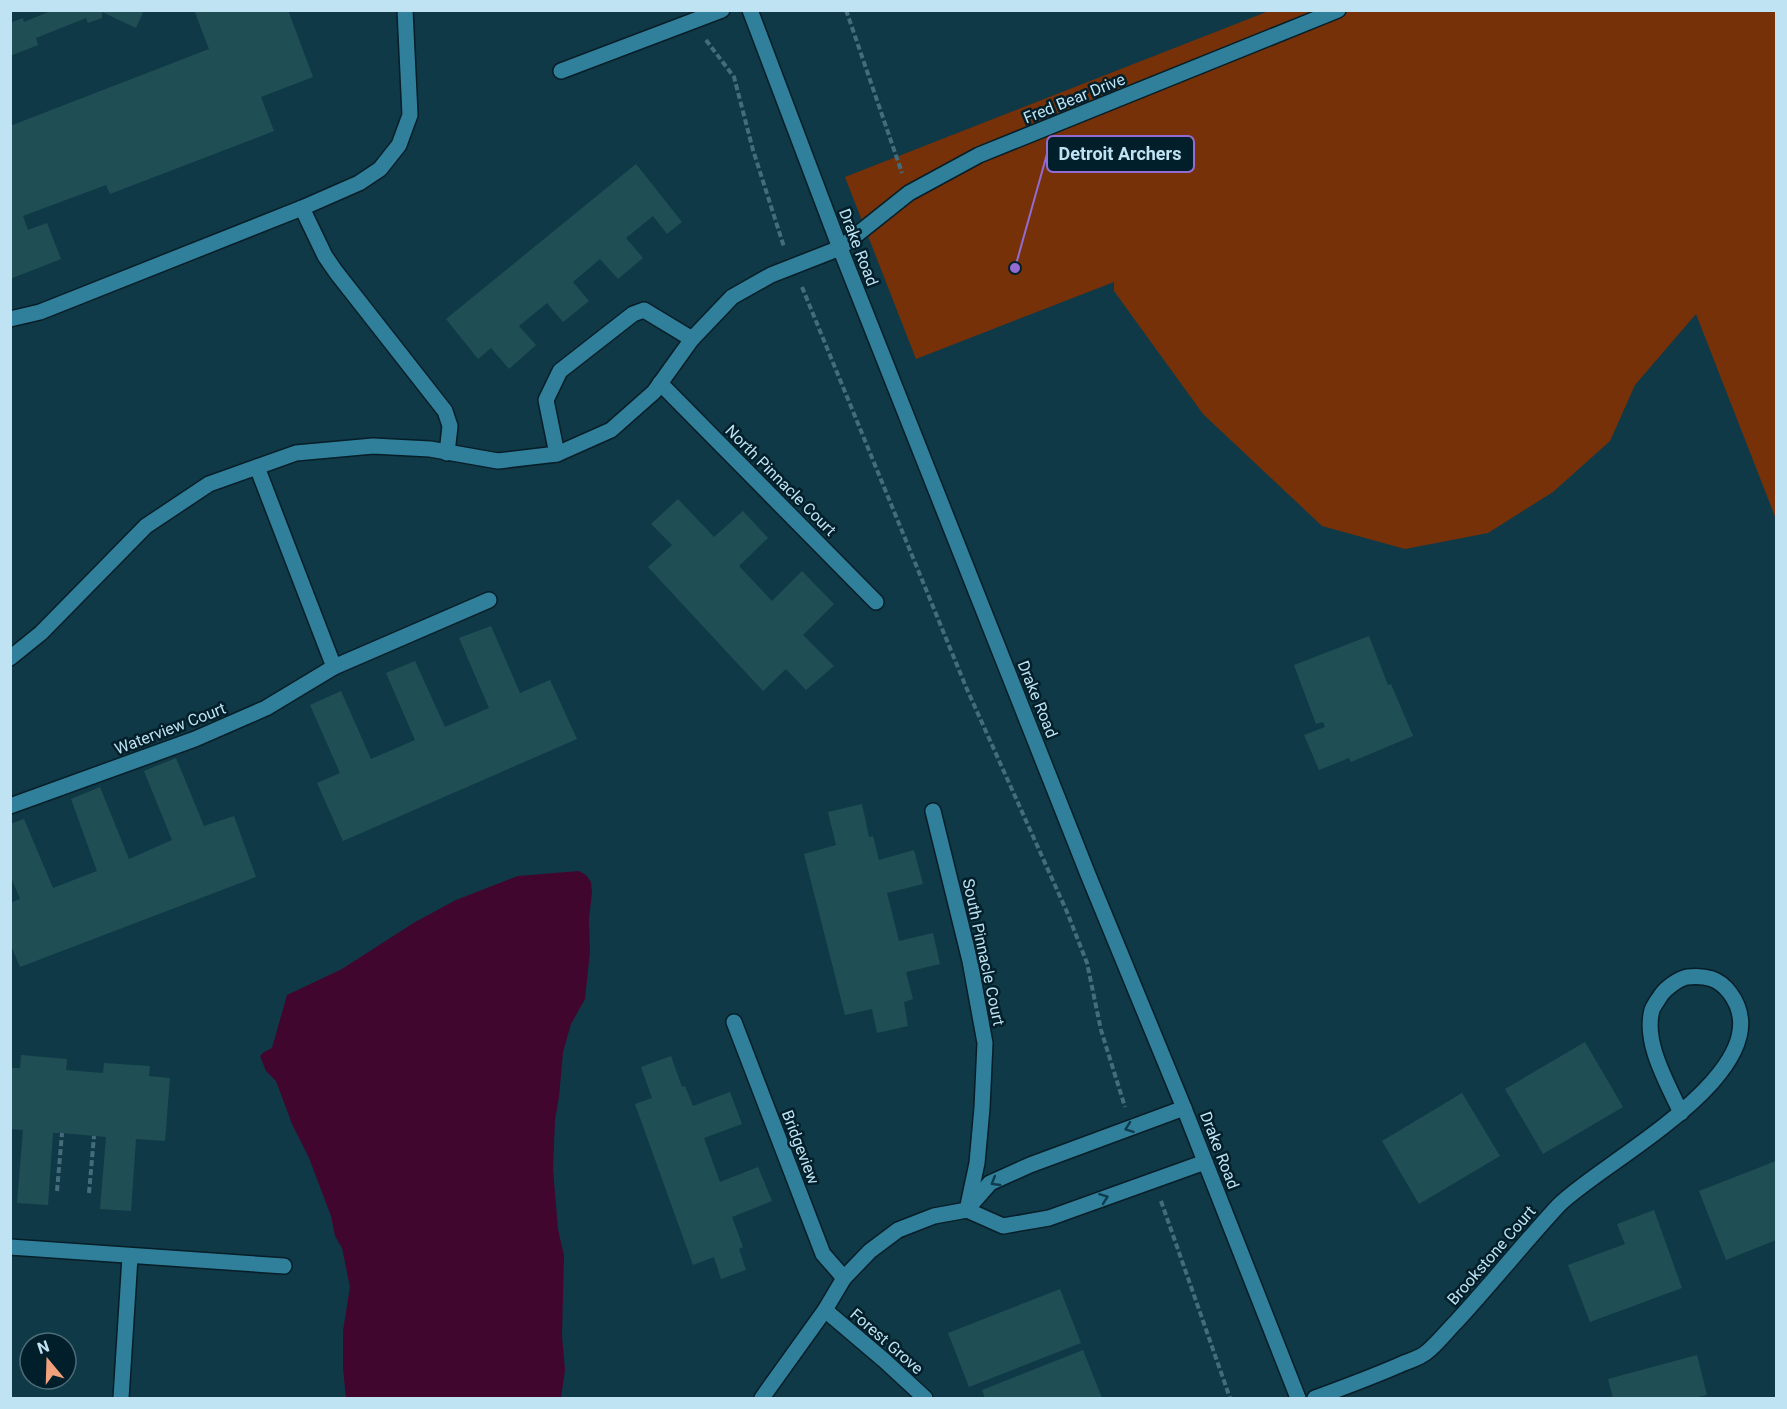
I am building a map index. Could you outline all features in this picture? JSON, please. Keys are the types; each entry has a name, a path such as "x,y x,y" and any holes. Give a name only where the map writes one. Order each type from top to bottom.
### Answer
{"street":[{"path":"10,319 40,312 302,208 358,183 380,169 399,145 410,115 405,10"},
{"path":"561,71 722,10"},
{"name":"Drake Road","path":"750,10 840,248 1298,1398"},
{"name":"Fred Bear Drive","path":"10,658 41,633 146,526 210,484 296,453 373,446 430,449 498,461 557,454 611,430 654,392 692,339 732,297 771,275 840,248 909,193 979,155 1338,10"},
{"path":"302,208 330,264 445,411 450,426 447,453"},
{"path":"557,454 546,400 560,371 633,314 644,310 692,339"},
{"name":"North Pinnacle Court","path":"660,383 876,602"},
{"path":"257,467 334,667"},
{"name":"Waterview Court","path":"10,806 205,735 266,708 334,667 489,600"},
{"name":"South Pinnacle Court","path":"933,811 970,961 985,1043 977,1163 967,1209"},
{"name":"Brookstone Court","path":"1316,1398 1380,1374 1427,1353 1560,1204 1655,1135 1681,1113 1716,1079 1730,1062 1740,1040 1740,1018 1736,1001 1723,983 1702,975 1682,978 1664,991 1652,1009 1650,1026 1658,1064 1681,1113"},
{"name":"Bridgeview","path":"734,1022 823,1254 844,1278"},
{"path":"762,1398 825,1310 844,1278 870,1251 898,1230 934,1216 967,1209 990,1183 1030,1165 1184,1108"},
{"path":"967,1209 1003,1226 1049,1218 1205,1162"},
{"path":"10,1247 284,1266"},
{"path":"120,1398 130,1257"},
{"name":"Forest Grove","path":"825,1310 925,1398"}],"path":[{"path":"846,10 897,161"},
{"path":"694,20 701,34 734,78 781,240 966,687 1067,912 1087,963 1101,1030 1119,1093 1133,1127"},
{"path":"57,1191 62,1133"},
{"path":"89,1193 94,1136"},
{"path":"1153,1181 1230,1398"}],"shaded area":[{"path":"1269,11 1776,11 1776,519 1696,314 1635,385 1610,441 1553,492 1488,533 1405,549 1322,526 1203,414 1114,291 1114,282 916,359 845,177"},
{"path":"579,871 591,882 590,952 585,999 571,1024 563,1052 555,1120 553,1169 558,1229 564,1256 562,1336 565,1370 561,1398 346,1398 343,1331 350,1287 342,1248 335,1236 331,1216 309,1158 292,1124 276,1081 266,1071 260,1056 272,1048 287,995 342,969 415,922 456,900 518,876"}],"building":[{"path":"53,10 144,10 136,28 102,12 102,18 88,23 86,18 36,38 38,45 10,56 10,23 23,18 24,22"},
{"path":"194,10 288,10 313,77 261,97 274,131 110,194 106,185 23,216 28,230 47,223 61,259 10,279 10,126 209,49"},
{"path":"636,164 682,222 667,234 653,216 626,238 643,258 618,279 600,259 573,282 589,301 563,322 547,303 519,326 536,345 509,369 491,348 478,359 446,319"},
{"path":"678,499 714,537 743,511 768,538 739,566 772,601 802,571 834,604 803,635 834,666 806,690 786,669 763,691 648,567 672,545 651,524"},
{"path":"491,626 520,693 550,680 577,739 343,841 317,783 340,773 310,705 341,691 371,759 415,740 386,673 415,661 445,727 489,708 459,638"},
{"path":"1369,636 1388,685 1391,684 1413,736 1351,762 1349,758 1319,770 1304,735 1325,727 1323,722 1316,724 1294,665"},
{"path":"176,758 204,826 234,816 256,877 20,967 10,943 10,903 20,899 10,875 10,824 24,819 53,888 97,871 71,799 100,787 129,859 172,840 144,771"},
{"path":"862,804 869,837 873,836 879,860 914,850 923,884 887,893 899,941 933,933 940,964 906,972 913,999 904,1002 908,1026 877,1033 872,1009 845,1015 804,854 836,845 828,812"},
{"path":"1585,1042 1623,1107 1543,1154 1505,1089"},
{"path":"21,1055 67,1059 66,1070 103,1073 104,1063 150,1066 149,1076 170,1078 165,1141 136,1139 131,1211 100,1209 106,1137 62,1133 53,1133 48,1205 17,1203 23,1130 10,1129 10,1068 20,1068"},
{"path":"671,1056 682,1087 685,1086 693,1106 730,1092 742,1124 704,1138 720,1182 758,1167 772,1201 732,1217 743,1247 739,1249 746,1270 721,1279 714,1257 693,1265 635,1104 652,1098 641,1067"},
{"path":"1462,1093 1500,1156 1419,1204 1382,1141"},
{"path":"1776,1161 1776,1240 1726,1260 1699,1191"},
{"path":"1654,1210 1682,1288 1590,1322 1568,1265 1625,1244 1617,1224"},
{"path":"1060,1289 1081,1343 969,1387 948,1333"},
{"path":"1083,1350 1102,1398 985,1398 982,1390"},
{"path":"1697,1355 1707,1395 1693,1398 1613,1398 1608,1379"}],"place":[{"name":"Detroit Archers","path":"1015,268"}]}
